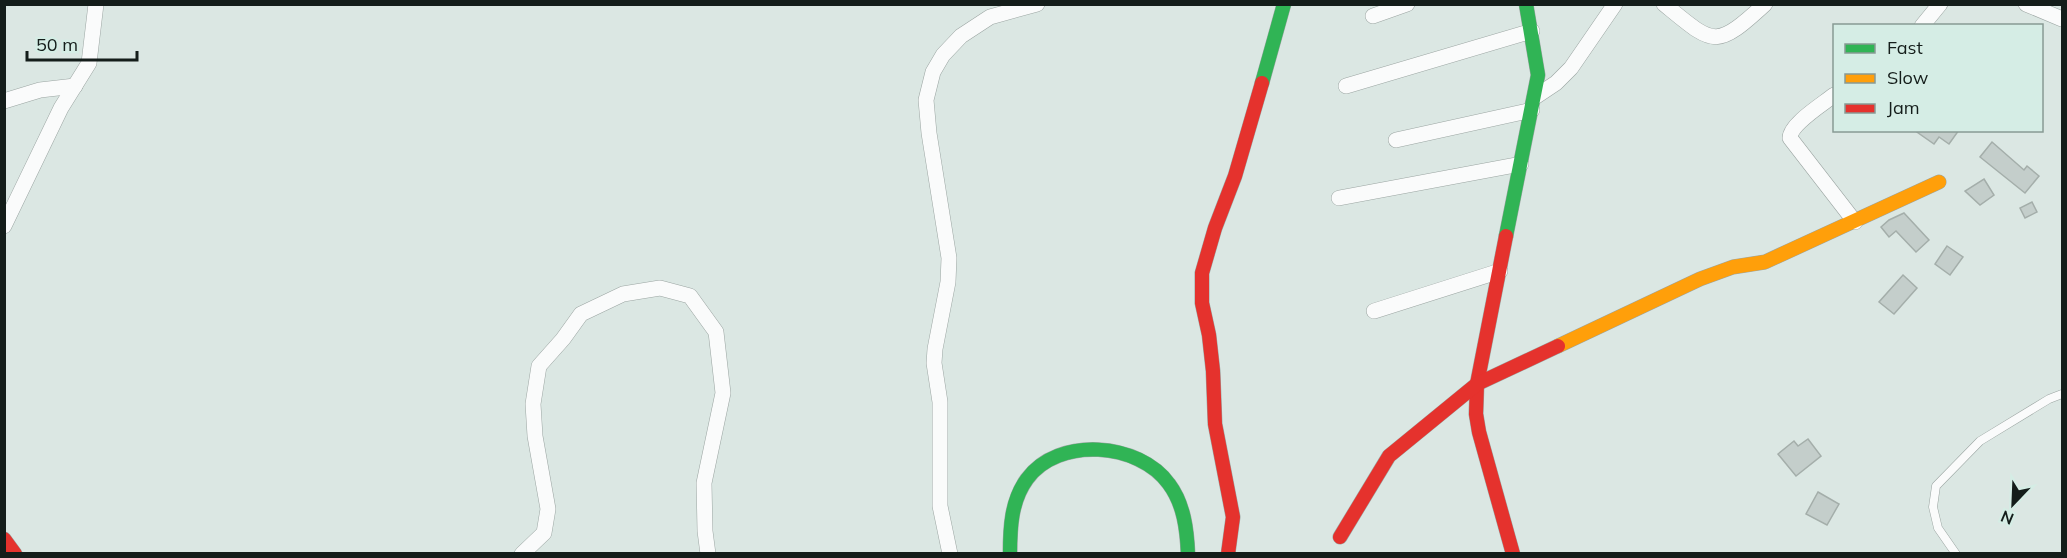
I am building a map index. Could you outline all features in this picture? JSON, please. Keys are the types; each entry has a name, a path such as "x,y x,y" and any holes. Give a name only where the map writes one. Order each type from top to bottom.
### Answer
{"main road":[{"path":"1228,554 1233,517 1215,424 1214,371 1202,303 1202,273 1215,228 1235,176 1284,4"},
{"path":"1513,554 1476,414 1477,384 1538,75 1526,4"},
{"path":"1340,537 1389,456 1477,384 1700,279 1733,267 1765,262 1939,182"},
{"path":"1010,554 1008,533 1013,509 1022,485 1037,466 1056,456 1080,450 1108,451 1135,458 1157,471 1172,488 1184,516 1188,554"},
{"path":"4,539 15,554"}],"street":[{"path":"4,226 61,108 89,63 96,4"},
{"path":"951,554 940,506 940,402 934,363 934,348 948,282 949,258 926,100 933,72 943,56 961,36 990,17 1038,4"},
{"path":"1373,15 1407,4"},
{"path":"1396,140 1534,104 1572,68 1615,4"},
{"path":"1664,4 1697,31 1710,37 1726,35 1738,29 1765,4"},
{"path":"1924,24 1940,4"},
{"path":"2026,4 2062,19"},
{"path":"1346,86 1532,31"},
{"path":"4,101 40,90 75,86"},
{"path":"1833,96 1795,126 1790,133 1790,138 1855,222"},
{"path":"1339,198 1521,164"},
{"path":"1374,311 1500,271"},
{"path":"522,554 544,533 548,509 535,436 532,404 540,366 581,314 623,294 660,288 690,296 716,332 723,393 704,483 708,554"}],"lane":[{"path":"1956,554 1938,528 1933,507 1936,486 1980,441 2049,399 2062,394"}],"building":[{"path":"1917,132 1958,132 1949,144 1939,137 1934,144"},
{"path":"1992,142 2024,170 2027,166 2039,176 2025,193 1980,157"},
{"path":"1984,179 1994,195 1980,205 1965,191"},
{"path":"2032,202 2037,212 2025,218 2020,208"},
{"path":"1904,213 1929,240 1916,252 1896,231 1889,237 1881,227 1889,220"},
{"path":"1947,246 1963,257 1950,275 1935,264"},
{"path":"1903,275 1917,288 1894,314 1879,302"},
{"path":"1808,439 1821,456 1796,476 1778,454 1794,441 1798,446"},
{"path":"1818,492 1839,504 1827,525 1806,514"}],"traffic: fast":[{"path":"1262,83 1284,4"},
{"path":"1506,236 1538,75 1526,4"},
{"path":"1010,554 1011,525 1015,506 1027,479 1041,465 1058,456 1078,451 1098,450 1139,459 1156,470 1169,484 1178,500 1186,527 1188,554"}],"traffic: slow":[{"path":"1558,346 1700,279 1733,267 1765,262 1939,182"}],"traffic: jam":[{"path":"1228,554 1233,517 1215,424 1213,371 1209,335 1202,303 1202,273 1215,228 1235,176 1262,83"},
{"path":"1506,236 1477,384 1476,414 1513,554"},
{"path":"1340,537 1389,456 1477,384 1558,346"},
{"path":"4,539 15,554"}]}
